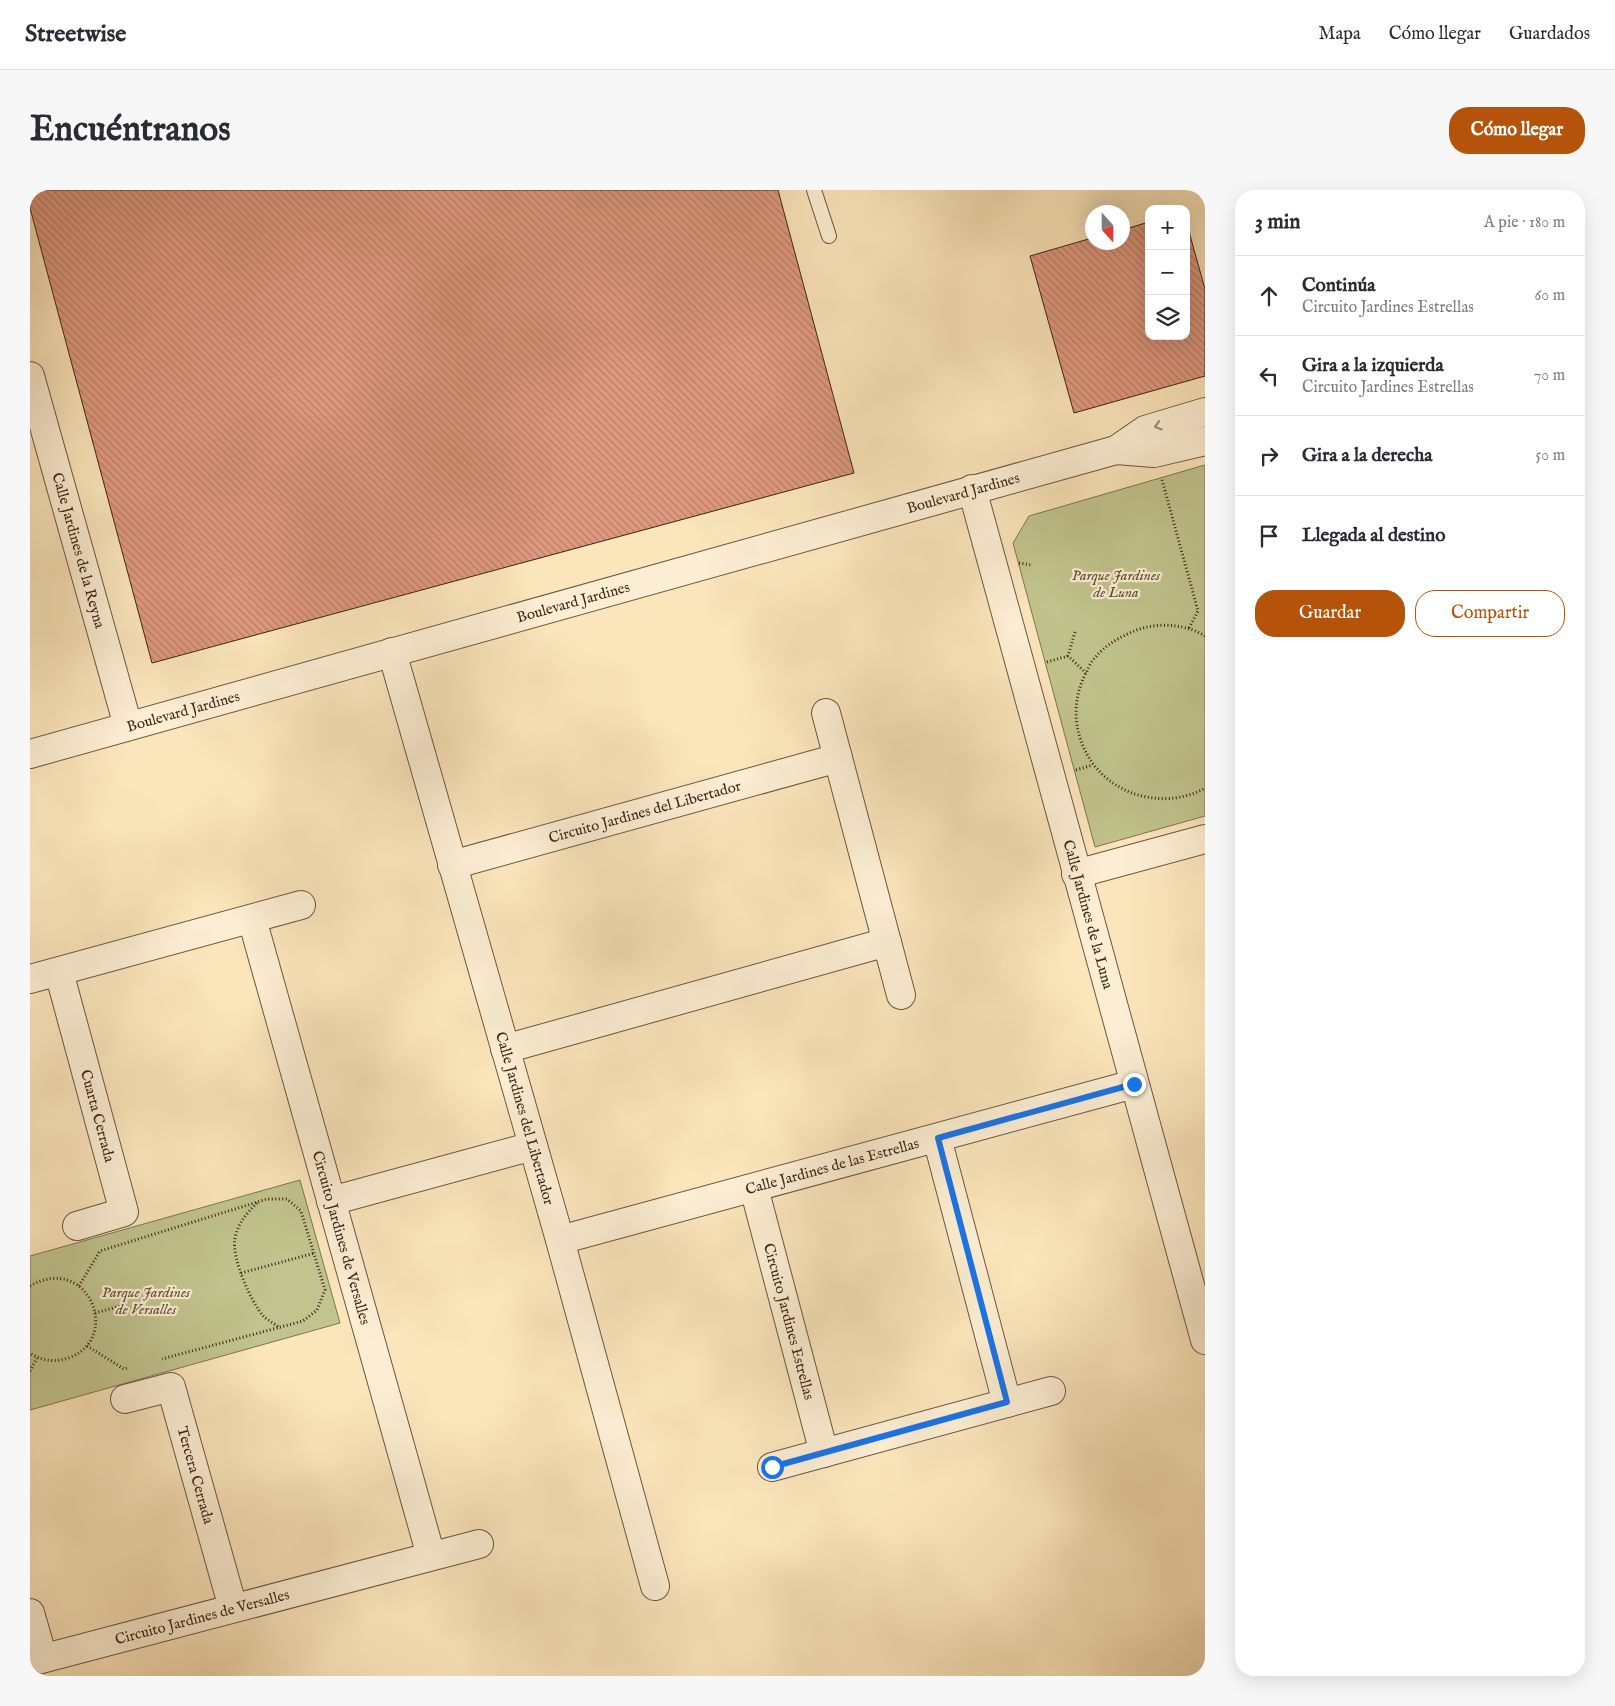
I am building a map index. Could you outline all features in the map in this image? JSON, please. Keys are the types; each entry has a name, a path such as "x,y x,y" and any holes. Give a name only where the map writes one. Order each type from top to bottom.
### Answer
{"street":[{"name":"Calle Jardines de la Reyna","path":"30,376 128,726"},
{"name":"Boulevard Jardines","path":"30,754 1116,450 1145,430 1205,412"},
{"name":"Boulevard Jardines","path":"1116,450 1154,453 1205,441"},
{"name":"Calle Jardines de la Luna","path":"972,489 1205,1340"},
{"name":"Calle Jardines del Libertador","path":"392,652 560,1240 655,1586"},
{"path":"826,713 902,995"},
{"name":"Circuito Jardines del Libertador","path":"452,866 838,758"},
{"path":"1076,874 1205,838"},
{"path":"30,979 301,906"},
{"name":"Circuito Jardines de Versalles","path":"252,919 431,1556"},
{"path":"505,1049 887,942"},
{"name":"Cuarta Cerrada","path":"59,972 124,1212 78,1226"},
{"name":"Calle Jardines de las Estrellas","path":"560,1240 1134,1084"},
{"path":"938,1138 1007,1402"},
{"path":"331,1201 533,1146"},
{"name":"Circuito Jardines Estrellas","path":"754,1188 824,1453"},
{"name":"Tercera Cerrada","path":"125,1399 171,1387 233,1608"},
{"path":"772,1467 1051,1391"},
{"name":"Circuito Jardines de Versalles","path":"36,1660 479,1544"},
{"path":"30,1612 36,1660"}],"lane":[{"path":"814,190 829,236"}],"path":[{"path":"1154,453 1198,611 1188,630"},
{"path":"1205,636 1199,632 1171,625 1142,627 1116,639 1094,658 1080,683 1075,712 1079,740 1093,766 1114,785 1140,797 1169,800 1205,788"},
{"path":"1075,632 1068,656 1086,673"},
{"path":"79,1286 100,1251 267,1199 287,1199 301,1211 325,1290 317,1310 304,1321 155,1361"},
{"path":"257,1202 243,1218 234,1239 238,1266 250,1297 266,1318 280,1328"},
{"path":"241,1273 344,1245"},
{"path":"30,1286 40,1280 53,1278 67,1280 79,1286 88,1295 94,1307 96,1321 94,1334 87,1346 76,1355 64,1360 50,1361 30,1354"},
{"path":"95,1313 124,1305"},
{"path":"87,1346 124,1369 131,1367"},
{"path":"30,1371 37,1358"}],"green space":[{"name":"Parque Jardines de Luna","path":"1205,465 1205,816 1095,847 1013,543 1029,516"},
{"name":"Parque Jardines de Versalles","path":"300,1180 340,1323 30,1410 30,1256"}],"building":[{"path":"30,190 778,190 854,473 152,663 30,208"},
{"path":"1145,223 1145,340 1190,340 1190,235 1205,289 1205,376 1074,413 1030,256 1085,240 1085,250 1130,250 1130,228"}],"route":[{"path":"772,1467 1007,1402 938,1138 1134,1084"}]}
